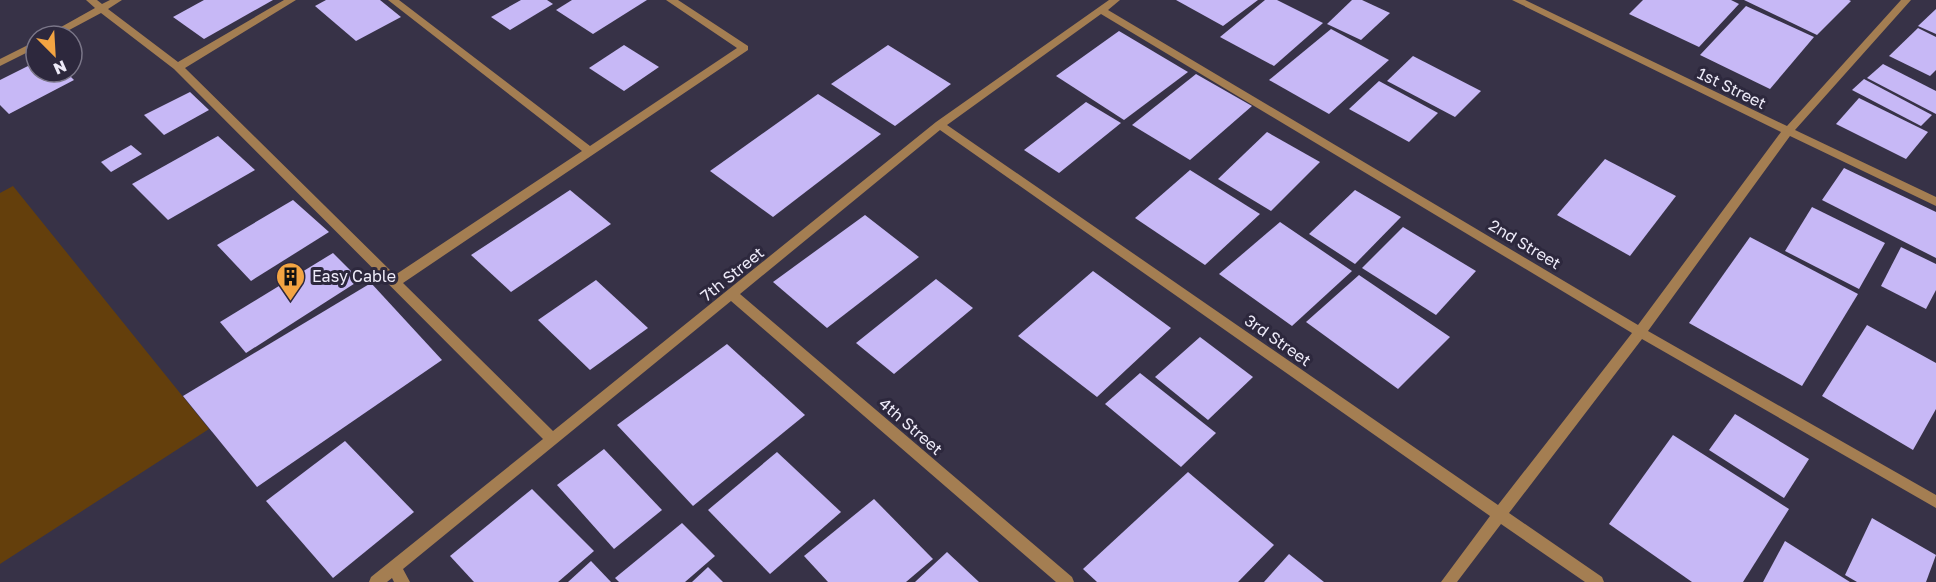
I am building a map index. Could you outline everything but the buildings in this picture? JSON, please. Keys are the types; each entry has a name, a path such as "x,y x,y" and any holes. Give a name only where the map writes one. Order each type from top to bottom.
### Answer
{"street":[{"path":"91,0 178,67 396,281 553,440"},
{"path":"73,24 117,0"},
{"path":"178,67 291,0"},
{"path":"393,0 590,152"},
{"path":"396,281 744,48 671,0"},
{"name":"7th Street","path":"376,582 940,125 1115,0"},
{"name":"1st Street","path":"1516,0 1786,132 1936,202"},
{"path":"1448,582 1640,332 1786,132 1906,0"},
{"name":"2nd Street","path":"1101,10 1640,332 1936,502"},
{"path":"0,63 24,50"},
{"name":"3rd Street","path":"940,125 1597,582"},
{"name":"4th Street","path":"732,295 1067,582"},
{"path":"393,568 403,582"}],"shaded area":[{"path":"13,186 209,429 0,564 0,193"}],"place":[{"name":"Easy Cable","path":"291,302"}]}
